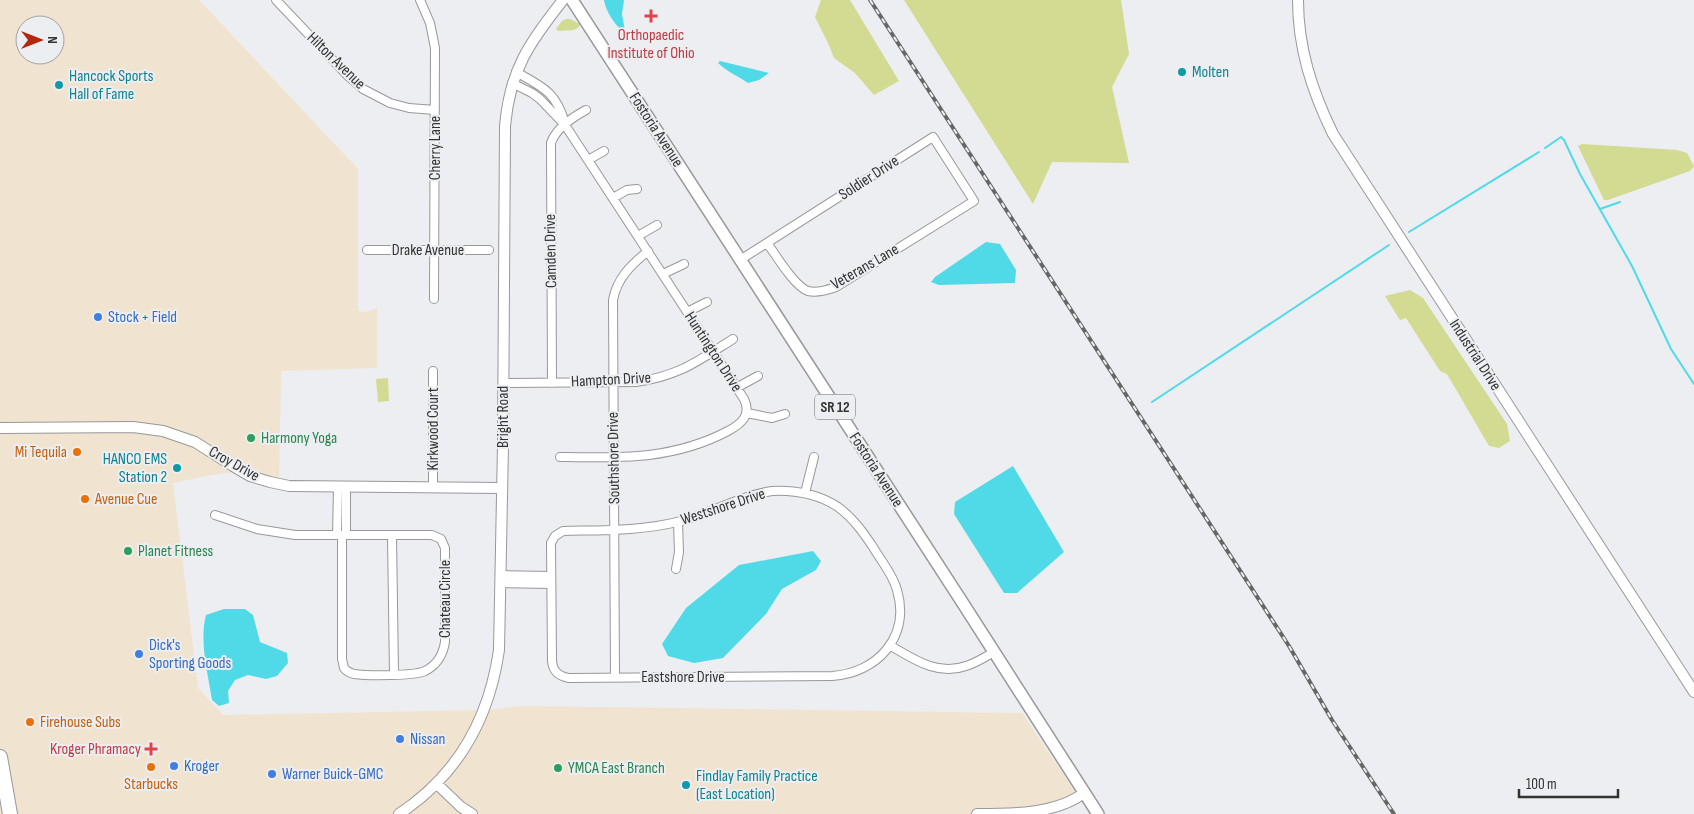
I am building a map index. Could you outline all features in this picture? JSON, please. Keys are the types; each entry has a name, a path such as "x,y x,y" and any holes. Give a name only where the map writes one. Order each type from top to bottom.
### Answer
{"highway":[{"path":"0,757 10,814"}],"main road":[{"name":"Fostoria Avenue","path":"572,0 1098,814"}],"street":[{"name":"Hilton Avenue","path":"276,0 348,76 363,89 390,103 409,108 435,110"},
{"name":"Cherry Lane","path":"420,0 429,19 434,38 434,299"},
{"name":"Bright Road","path":"400,814 437,784 464,750 478,724 489,695 499,650 505,126 512,83 516,72 536,36 562,0"},
{"name":"Industrial Drive","path":"1298,0 1300,31 1309,74 1318,102 1333,134 1694,692"},
{"name":"Huntington Drive","path":"516,72 539,85 550,94 561,110 565,125"},
{"name":"Huntington Drive","path":"512,83 540,99 565,125 746,403 747,413 744,420 737,427 692,447 649,456 614,458 560,457"},
{"path":"565,125 586,110"},
{"name":"Camden Drive","path":"552,383 550,152 555,134 565,125"},
{"name":"Soldier Drive","path":"740,260 933,137 974,201"},
{"path":"588,160 604,151"},
{"path":"613,198 627,190 637,189"},
{"name":"Veterans Lane","path":"767,243 794,280 807,290 824,291 836,287 974,201"},
{"path":"638,236 657,225"},
{"name":"Drake Avenue","path":"367,250 490,250"},
{"name":"Southshore Drive","path":"616,677 614,295 621,278 627,270 648,252"},
{"path":"663,274 684,264"},
{"path":"687,312 707,302"},
{"name":"Hampton Drive","path":"503,383 636,382 666,376 694,365 733,338"},
{"name":"Kirkwood Court","path":"433,371 433,487"},
{"path":"736,388 758,376"},
{"path":"747,413 772,418 785,414"},
{"name":"Croy Drive","path":"0,428 133,427 153,429 195,442 241,472 265,481 289,486 502,488"},
{"path":"805,493 814,457"},
{"path":"342,487 342,535"},
{"name":"Westshore Drive","path":"551,580 551,543 563,531 661,525 678,522 763,492 782,490 805,493 829,502 852,519 859,526 894,580 900,608 898,627 891,646"},
{"name":"Chateau Circle","path":"215,515 271,532 295,535 342,535 437,536 441,539 445,548 445,632 443,652 438,661 426,670 412,674 352,674 342,664 342,535"},
{"path":"676,569 679,552 678,522"},
{"path":"392,536 394,674"},
{"path":"500,579 551,580"},
{"name":"Eastshore Drive","path":"551,580 552,661 555,671 559,675 569,678 842,675 870,665 891,646"},
{"path":"891,646 927,666 946,669 966,666 994,652"},
{"path":"437,784 461,807 472,814"},
{"path":"977,814 1047,812 1076,801 1084,793"}],"shaded area":[{"path":"0,0 199,0 358,169 358,311 367,312 377,308 377,368 281,371 279,485 241,471 173,483 198,688 223,715 484,710 524,706 1022,713 1079,798 1061,807 977,814 0,814"}],"green space":[{"path":"821,0 850,0 899,81 874,95 855,73 834,58 815,17"},
{"path":"904,0 1121,0 1129,54 1112,87 1129,163 1052,162 1033,204"},
{"path":"566,19 580,24 579,27 574,30 558,31 556,29"},
{"path":"1582,144 1677,150 1687,153 1694,166 1690,171 1604,200 1578,146"},
{"path":"1410,290 1423,298 1507,424 1510,441 1499,448 1489,446 1447,374 1440,371 1406,318 1400,320 1385,296"},
{"path":"388,378 389,401 378,402 376,379"}],"water":[{"path":"604,0 624,0 622,14 625,31 622,31 613,21"},
{"path":"720,61 769,73 759,80 748,83 721,66 718,63"},
{"path":"986,242 1000,244 1016,270 1015,283 939,285 931,282 935,277"},
{"path":"1013,466 1064,552 1017,593 1004,593 954,514 955,502"},
{"path":"813,551 821,561 816,570 782,589 766,614 723,658 694,663 668,656 662,644 686,608 739,565"},
{"path":"224,609 245,609 253,615 260,642 287,653 288,663 277,676 266,679 248,675 235,680 228,691 229,703 219,706 212,700 203,636 206,615"}],"waterway":[{"path":"1545,148 1561,137 1564,140 1580,174 1632,266 1671,349 1694,384"},
{"path":"1409,232 1539,152"},
{"path":"1600,209 1620,202"},
{"path":"1152,402 1389,245"}],"railway":[{"path":"870,0 1289,646 1332,720 1394,814"}],"place":[{"name":"Orthopaedic Institute of Ohio","path":"651,16"},
{"name":"Molten","path":"1182,72"},
{"name":"Hancock Sports Hall of Fame","path":"59,85"},
{"name":"Stock + Field","path":"98,317"},
{"name":"Harmony Yoga","path":"251,438"},
{"name":"Mi Tequila","path":"77,452"},
{"name":"HANCO EMS Station 2","path":"177,468"},
{"name":"Avenue Cue","path":"85,499"},
{"name":"Planet Fitness","path":"128,551"},
{"name":"Dick's Sporting Goods","path":"139,654"},
{"name":"Firehouse Subs","path":"30,722"},
{"name":"Nissan","path":"400,739"},
{"name":"Kroger Phramacy","path":"151,749"},
{"name":"Kroger","path":"174,766"},
{"name":"Starbucks","path":"151,767"},
{"name":"YMCA East Branch","path":"558,768"},
{"name":"Warner Buick-GMC","path":"272,774"},
{"name":"Findlay Family Practice (East Location)","path":"686,785"}]}
